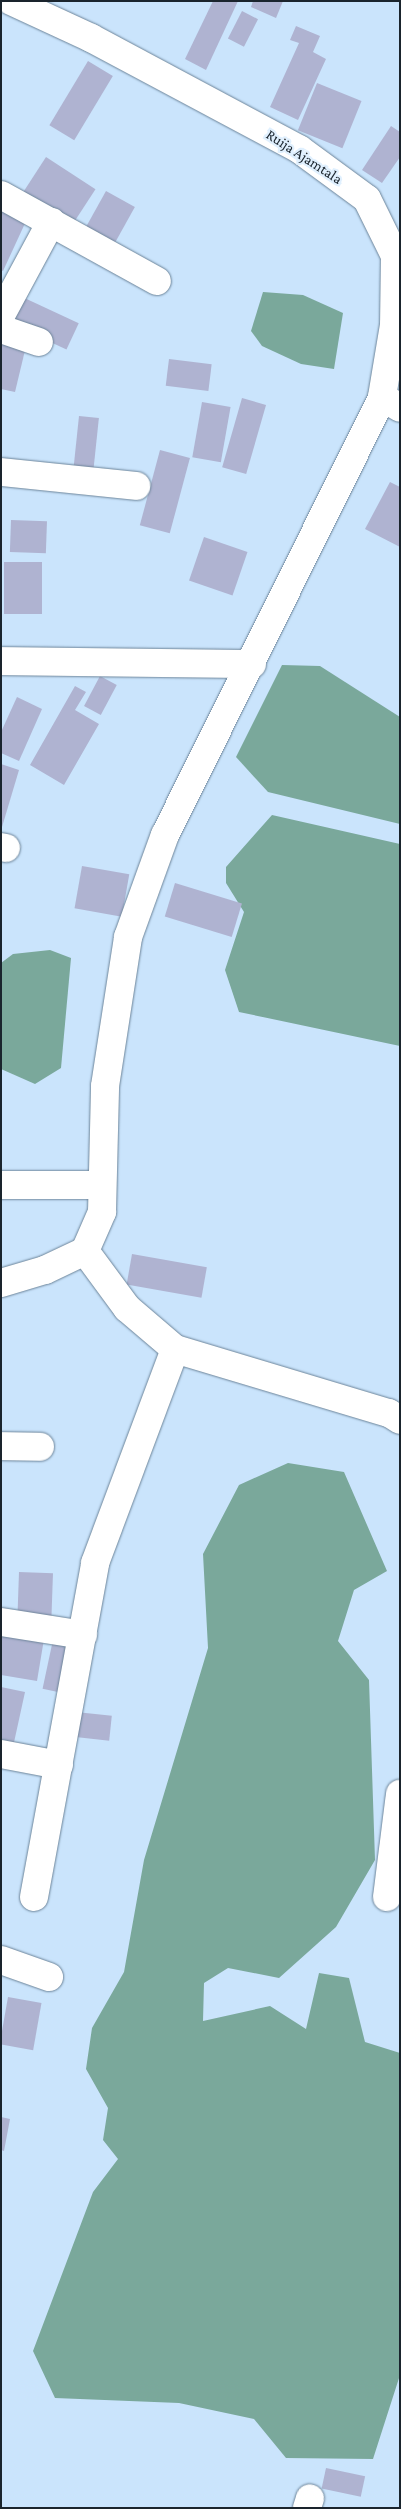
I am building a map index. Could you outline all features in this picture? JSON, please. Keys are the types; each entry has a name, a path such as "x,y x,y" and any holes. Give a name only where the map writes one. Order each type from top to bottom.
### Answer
{"street":[{"name":"Ruija Ajamtala","path":"11,1 91,38 299,149 367,198 395,256 397,322 391,403 252,664 165,835 128,937 105,1086 100,1185 102,1212 85,1251"},
{"path":"1,194 157,281"},
{"path":"1,315 51,222"},
{"path":"1,329 39,342"},
{"path":"1,472 136,486"},
{"path":"1,661 252,664"},
{"path":"1,1185 100,1185"},
{"path":"1,1283 45,1270 85,1251 127,1308 176,1349 389,1413 400,1420"},
{"path":"34,1897 95,1563 176,1349"},
{"path":"1,1446 40,1447"},
{"path":"1,1622 83,1635"},
{"path":"1,1754 59,1765"},
{"path":"387,1897 400,1794"},
{"path":"1,1960 49,1977"}],"shaded area":[{"path":"263,292 303,295 343,313 334,369 301,364 262,346 251,331"},
{"path":"282,665 320,666 400,717 400,824 268,792 236,757"},
{"path":"272,815 400,844 400,1046 239,1012 225,970 244,912 226,883 226,867"},
{"path":"50,950 71,958 61,1068 35,1084 1,1069 1,963 13,954"},
{"path":"288,1463 344,1472 387,1571 354,1590 338,1641 369,1680 375,1860 336,1927 279,1978 228,1968 204,1983 203,2021 270,2006 306,2029 319,1973 349,1978 365,2042 400,2053 400,2375 373,2459 286,2458 254,2419 179,2403 55,2398 33,2351 93,2192 118,2159 103,2140 108,2108 86,2069 92,2028 124,1972 144,1860 208,1648 203,1554 239,1485"}],"building":[{"path":"213,1 238,1 206,70 185,59"},
{"path":"253,1 283,1 276,18 251,7"},
{"path":"242,11 258,19 244,47 228,39"},
{"path":"296,26 320,36 313,52 326,59 298,120 270,107 299,43 290,40"},
{"path":"88,61 113,76 74,140 49,125"},
{"path":"317,83 362,101 342,148 298,130"},
{"path":"391,126 400,132 400,157 382,183 362,170"},
{"path":"46,157 95,189 73,224 24,191"},
{"path":"106,191 135,207 112,248 83,232"},
{"path":"1,208 27,219 3,271 1,270"},
{"path":"18,295 79,323 66,350 6,321"},
{"path":"1,336 27,342 15,392 1,389"},
{"path":"169,359 212,364 208,391 166,386"},
{"path":"242,398 266,405 246,474 222,467"},
{"path":"202,402 231,407 221,462 192,457"},
{"path":"79,416 99,418 94,468 74,466"},
{"path":"160,450 190,458 170,533 140,525"},
{"path":"390,482 400,487 400,547 365,529"},
{"path":"11,520 47,521 46,553 10,552"},
{"path":"204,537 247,552 233,595 189,580"},
{"path":"4,562 42,562 42,614 4,614"},
{"path":"100,676 117,685 101,715 84,706"},
{"path":"75,686 86,692 75,710 99,724 64,785 30,765"},
{"path":"17,697 42,709 19,761 1,753 1,732"},
{"path":"1,764 19,770 2,827 1,826"},
{"path":"82,866 129,874 122,917 75,908"},
{"path":"175,883 242,903 232,937 165,916"},
{"path":"132,1254 207,1267 201,1298 127,1285"},
{"path":"19,1572 53,1573 51,1619 17,1618"},
{"path":"1,1625 45,1633 37,1681 1,1675"},
{"path":"54,1635 77,1640 66,1694 43,1689"},
{"path":"1,1687 25,1692 13,1747 1,1744"},
{"path":"76,1712 112,1716 109,1741 73,1737"},
{"path":"8,1997 41,2003 33,2050 1,2045"},
{"path":"1,2117 10,2119 4,2151 1,2150"},
{"path":"326,2468 365,2476 361,2497 322,2489"}]}
